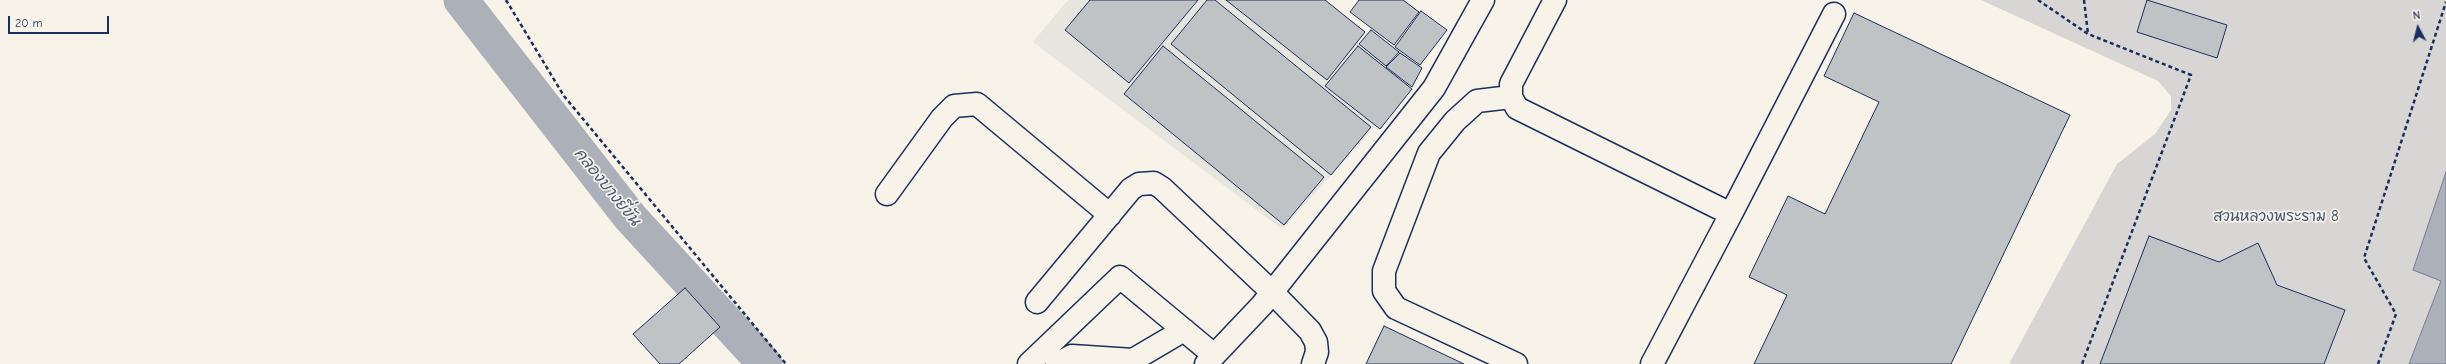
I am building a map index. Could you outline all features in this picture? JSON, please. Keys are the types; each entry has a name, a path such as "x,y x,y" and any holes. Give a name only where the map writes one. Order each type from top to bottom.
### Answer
{"street":[{"path":"1029,364 1120,276 1184,330 1210,360 1272,292 1434,88 1482,0"},
{"path":"1555,0 1511,84 1511,97 1517,108 1732,214"},
{"path":"1652,364 1732,214 1834,14"},
{"path":"1511,97 1477,101 1455,121 1429,152 1384,270 1384,291 1396,308 1516,364"},
{"path":"887,194 946,114 954,106 977,104 1110,215"},
{"path":"1037,302 1131,189 1139,184 1154,183 1162,188 1272,292 1313,336 1317,352 1314,364"},
{"path":"1057,364 1072,356 1133,360 1184,330"}],"path":[{"path":"506,0 564,96 786,364"},
{"path":"2038,0 2088,34 2191,75 2082,364"},
{"path":"2084,0 2088,34"},
{"path":"2378,364 2396,314 2364,258 2446,2"}],"shaded area":[{"path":"1068,0 1303,0 1411,84 1348,157 1282,229 1033,42"},
{"path":"2446,172 2446,364 2409,364 2441,281 2413,270"}],"green space":[{"name":"สวนหลวงพระราม 8","path":"1981,0 2446,0 2446,172 2413,270 2441,281 2409,364 2009,364 2117,164 2155,134 2171,110 2171,96 2158,81"}],"building":[{"path":"1090,0 1198,0 1129,83 1065,30"},
{"path":"1207,0 1215,0 1371,127 1331,175 1171,44"},
{"path":"1226,0 1325,0 1365,32 1327,80"},
{"path":"1359,0 1403,0 1419,12 1394,45 1350,12"},
{"path":"2147,0 2227,25 2217,58 2137,32"},
{"path":"1421,11 1447,30 1420,65 1395,47"},
{"path":"1854,13 2070,115 1951,364 1754,364 1787,295 1749,277 1788,196 1825,214 1879,102 1824,76"},
{"path":"1371,30 1399,52 1386,66 1359,44"},
{"path":"1163,46 1324,177 1284,225 1124,94"},
{"path":"1358,46 1412,89 1380,129 1325,86"},
{"path":"1400,53 1422,68 1412,87 1386,67"},
{"path":"2149,236 2219,262 2258,243 2277,285 2345,310 2324,364 2100,364"},
{"path":"685,288 720,327 679,364 660,364 633,334"},
{"path":"1384,326 1464,364 1366,364"}],"waterway":[{"name":"คลองบางยี่ขัน","path":"461,0 630,217 765,364"}]}
